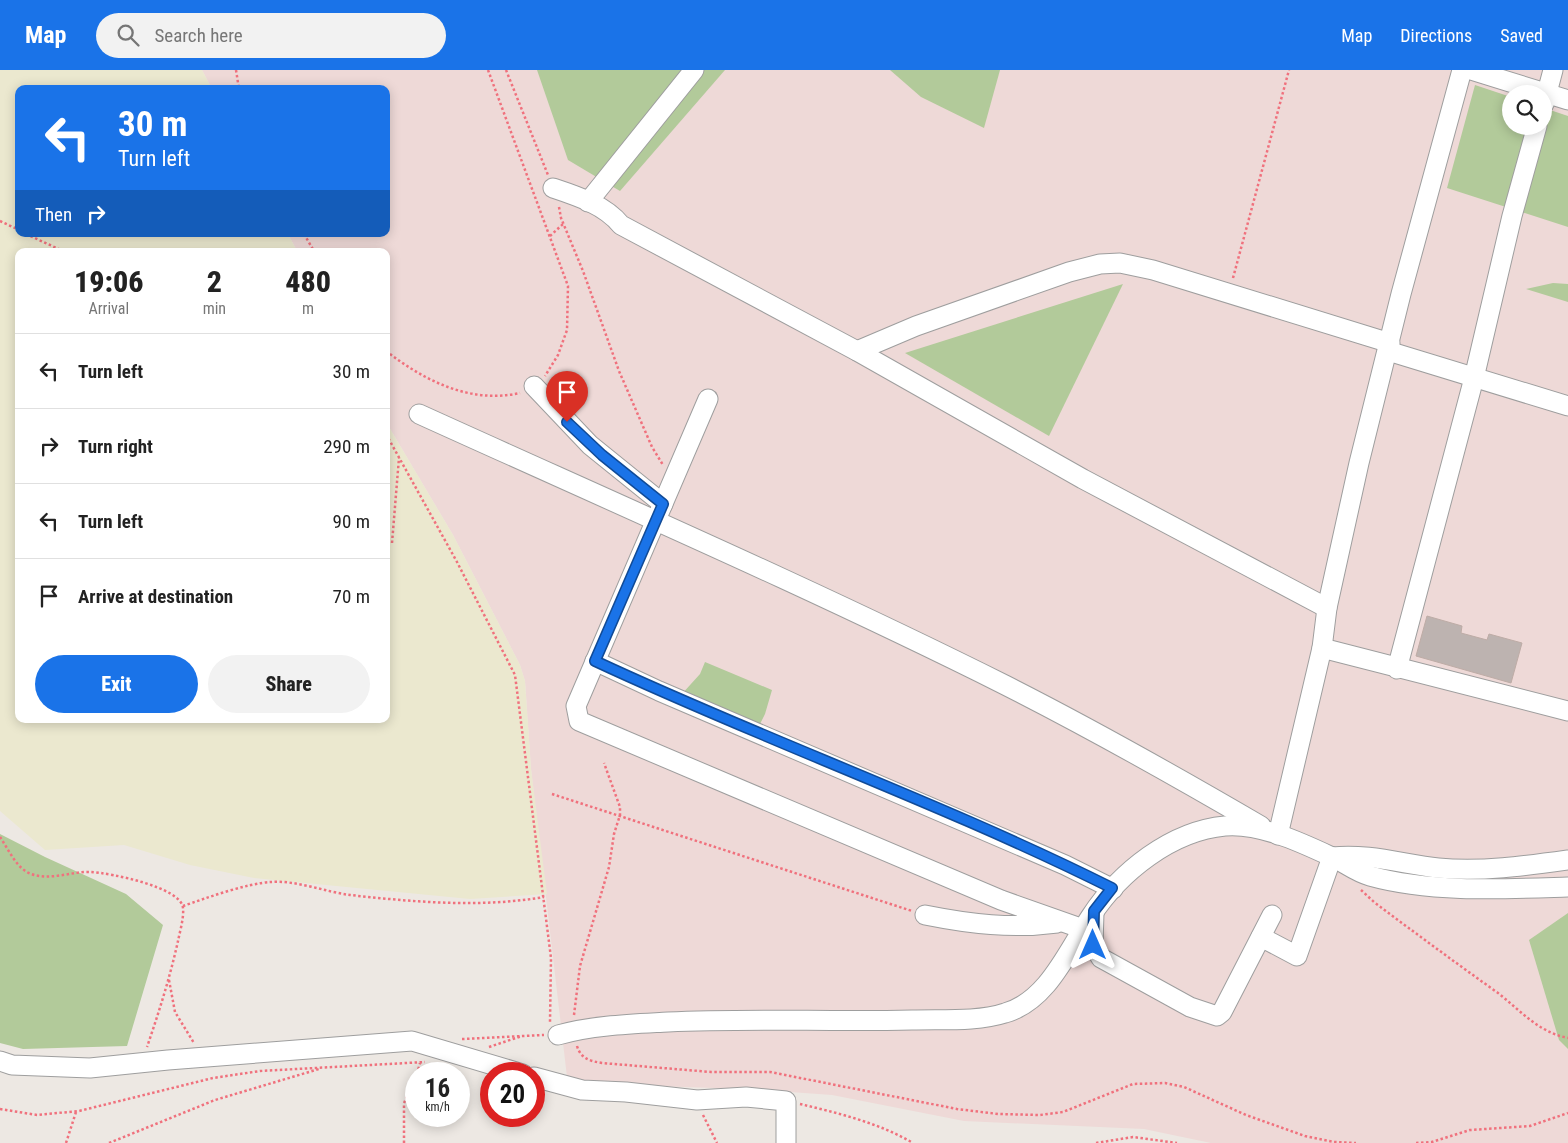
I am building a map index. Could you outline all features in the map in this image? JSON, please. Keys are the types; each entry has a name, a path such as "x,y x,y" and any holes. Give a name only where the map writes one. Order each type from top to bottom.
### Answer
{"street":[{"path":"588,202 694,70"},
{"path":"1278,836 1322,648 1327,608 1360,463 1462,70"},
{"path":"1471,70 1511,85"},
{"path":"1549,85 1553,70"},
{"path":"1552,99 1568,100"},
{"path":"1397,669 1474,378 1512,216 1534,135"},
{"path":"553,188 588,202 614,217 620,225 857,351 1083,478 1327,608"},
{"path":"857,351 916,326 1069,272 1100,264 1134,265 1389,347 1474,378 1568,406"},
{"path":"534,386 590,445 663,504"},
{"path":"708,399 576,706 579,721 589,727 666,757 1001,900 1083,929"},
{"path":"419,414 793,584 1006,685 1133,753 1278,836"},
{"path":"1322,648 1397,669 1568,710"},
{"path":"595,661 659,691 1030,849 1112,888"},
{"path":"560,1033 699,1021 902,1020 1003,1014 1021,1008 1037,995 1056,972 1094,911 1112,888 1156,850 1199,832 1226,826 1242,827 1278,836 1332,857 1365,874 1405,883 1484,890 1568,887"},
{"path":"1332,857 1361,855 1415,865 1481,869 1568,860"},
{"path":"1261,937 1296,956 1332,857"},
{"path":"1094,911 1093,945 1101,958 1190,1007 1211,1016 1217,1016 1222,1012 1272,915"},
{"path":"925,915 979,925 1025,926 1062,922"},
{"path":"0,1061 12,1065 90,1068 142,1062 412,1041 483,1062"},
{"path":"545,1080 582,1090 626,1092 696,1100 746,1098 786,1101 786,1143"}],"path":[{"path":"236,70 238,85"},
{"path":"390,354 407,367 436,383 482,396 505,396 524,392 534,386 547,373 558,355 566,330 568,286 488,70"},
{"path":"506,70 553,188 563,224 623,379 652,447 661,463 674,478"},
{"path":"1229,294 1289,70"},
{"path":"0,221 15,228"},
{"path":"550,236 563,224"},
{"path":"33,237 56,248"},
{"path":"306,237 312,248"},
{"path":"390,440 515,675 552,958 551,1020 560,1033 587,1061 692,1071 770,1072 957,1109 998,1114 1040,1115 1063,1112 1133,1084 1165,1083 1184,1087 1246,1115 1305,1136 1356,1143"},
{"path":"392,543 399,455"},
{"path":"560,1033 575,996 580,966 610,867 614,834 620,815 620,807 604,763"},
{"path":"552,794 925,915"},
{"path":"0,837 11,855 30,873 40,876 83,872 114,875 166,891 178,898 183,906 182,922 169,978 142,1062"},
{"path":"183,906 272,882 349,895 417,900 481,903 509,902 544,897"},
{"path":"1355,884 1374,902 1503,997 1531,1022 1546,1032 1568,1038"},
{"path":"169,978 175,1012 204,1057"},
{"path":"458,1039 560,1033"},
{"path":"487,1048 522,1036"},
{"path":"109,1143 215,1100 325,1067 333,1062"},
{"path":"0,1109 37,1115 76,1112 212,1078 260,1071 405,1063"},
{"path":"696,1100 717,1143"},
{"path":"786,1101 821,1109 866,1123 914,1143"},
{"path":"404,1143 405,1102"},
{"path":"66,1143 76,1112"},
{"path":"1416,1143 1432,1142 1470,1130 1530,1126 1568,1113"},
{"path":"1096,1143 1133,1138 1177,1143"}],"shaded area":[{"path":"0,70 202,70 210,85 15,85 15,237 290,237 295,248 15,248 15,723 390,723 390,429 453,535 520,665 525,681 531,769 547,894 470,899 254,878 190,865 124,845 45,850 0,811"},
{"path":"202,70 1568,70 1568,1143 1211,1143 1144,1129 964,1121 832,1095 746,1089 591,1084 567,1077 531,769 525,681 520,665 453,535 390,429 390,248 295,248 290,237 390,237 390,85 210,85"}],"green space":[{"path":"537,70 725,70 620,191 568,160"},
{"path":"890,70 1000,70 984,128 921,97"},
{"path":"1475,85 1502,94 1502,135 1552,135 1552,111 1568,116 1568,227 1447,188"},
{"path":"1553,283 1568,284 1568,302 1526,289"},
{"path":"1123,284 1049,436 905,353"},
{"path":"705,662 772,690 765,714 758,728 681,695 700,674"},
{"path":"0,834 126,894 163,925 127,1046 23,1049 0,1043"},
{"path":"1568,913 1568,1049 1559,1040 1529,940"}],"building":[{"path":"1427,616 1462,626 1461,633 1487,640 1489,634 1522,643 1511,683 1416,656"}],"route":[{"path":"567,422 590,445 663,504 595,661 659,691 1030,849 1112,888 1094,911 1093,945"}]}
